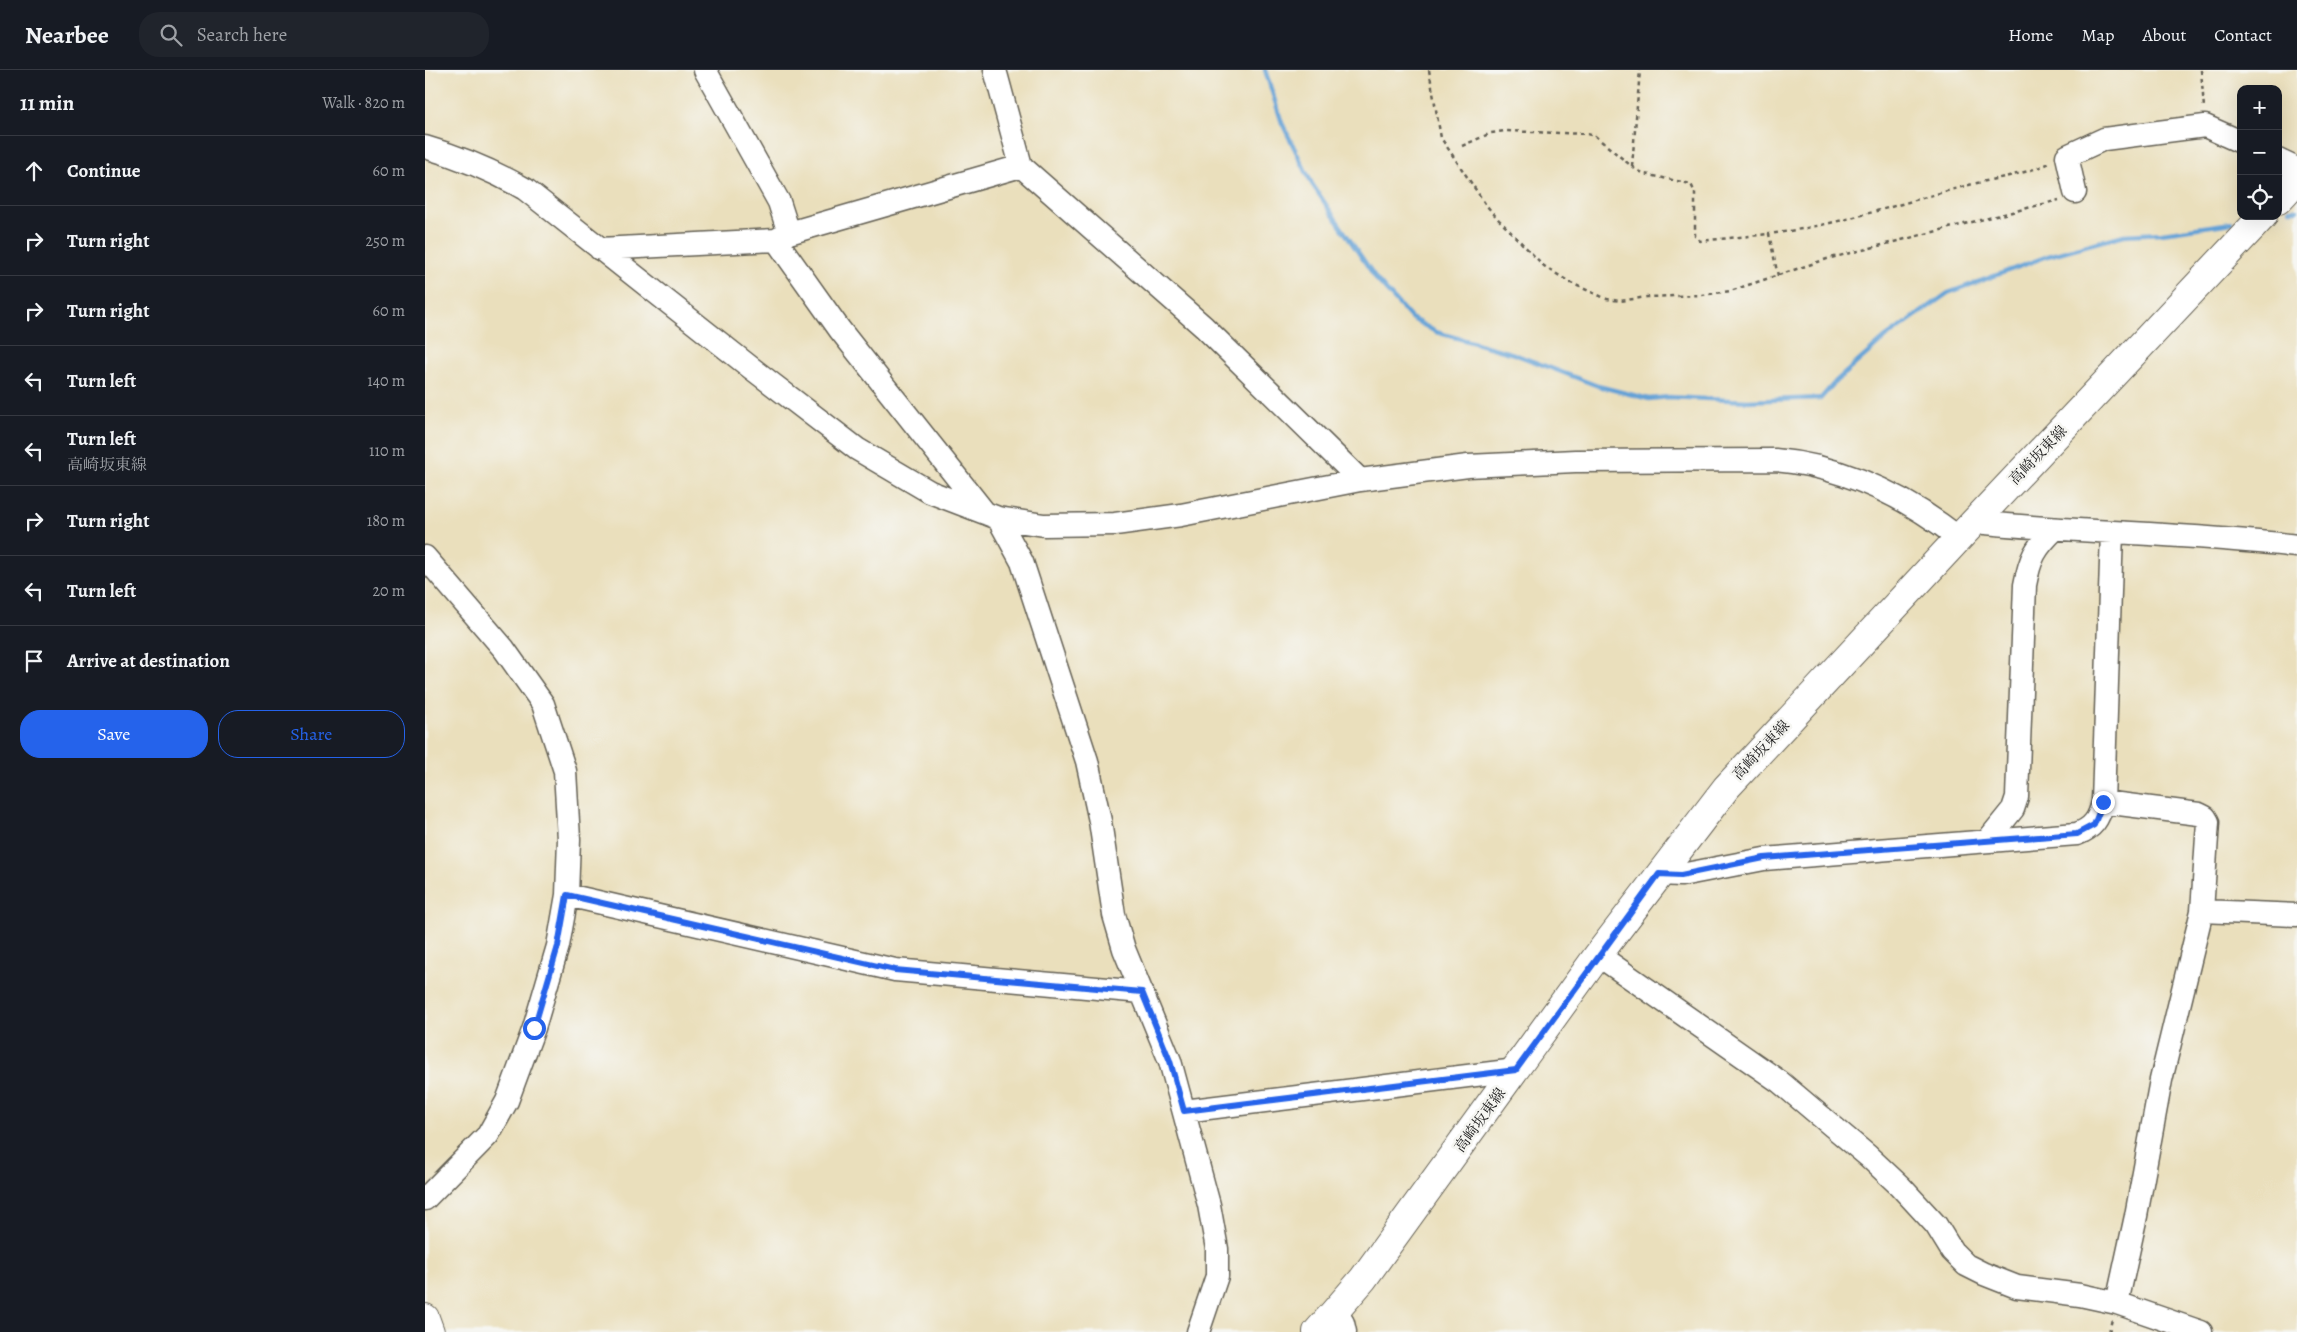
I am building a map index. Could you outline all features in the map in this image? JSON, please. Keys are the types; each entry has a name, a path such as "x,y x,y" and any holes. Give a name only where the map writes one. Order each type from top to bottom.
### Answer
{"main road":[{"path":"2282,196 2297,180"},
{"name":"高崎坂東線","path":"1317,1332 1341,1322 1410,1216 1598,955 1726,788 2259,220"},
{"path":"425,1318 430,1332"}],"street":[{"path":"705,70 779,202 783,237 841,330 992,516 1021,562 1087,761 1100,820 1114,915 1124,949 1170,1061 1209,1205 1218,1262 1217,1276 1198,1332"},
{"path":"995,70 1021,166 1204,327 1360,480"},
{"path":"2075,192 2067,156 2104,139 2205,126 2237,140"},
{"path":"425,147 450,154 492,171 525,189 857,448 930,492 992,516 1044,525 1115,524 1181,515 1360,480 1468,466 1575,461 1727,459 1799,462 1830,470 1871,484 1929,515 1967,530 2055,529 2297,546"},
{"path":"2282,162 2297,169"},
{"path":"600,249 783,237 1021,166"},
{"path":"1988,840 2009,816 2017,797 2025,585 2030,561 2039,544 2055,529"},
{"path":"1659,874 1681,875 1764,858 2077,834 2094,825 2103,802 2113,532"},
{"path":"425,557 504,649 543,704 565,771 569,839 567,895 558,946 534,1028 507,1101 488,1135 425,1198"},
{"path":"2103,802 2199,814 2205,817 2208,822 2203,911 2161,1080 2136,1216 2117,1303"},
{"path":"567,895 895,970 1142,992"},
{"path":"2203,911 2297,915"},
{"path":"1598,955 1780,1082 1901,1186 1936,1225 1952,1251 1966,1265 1999,1281 2017,1287 2079,1295 2117,1303 2201,1332"},
{"path":"1184,1111 1516,1070"}],"path":[{"path":"1429,70 1441,138 1499,220 1544,266 1595,295 1620,301 1647,296 1702,295 1730,291 1827,259 2070,197 2075,192"},
{"path":"1632,166 1640,70"},
{"path":"2201,70 2205,126"},
{"path":"1462,146 1491,133 1505,130 1595,136 1645,174 1691,184 1695,193 1695,236 1700,241 1801,231 1823,226 1970,184 2034,170 2067,156"},
{"path":"1769,234 1777,276"}],"waterway":[{"path":"1265,70 1282,123 1312,184 1377,280 1411,318 1436,332 1514,354 1598,386 1649,399 1669,397 1748,401 1821,398 1836,381 1886,337 1948,293 2048,256 2124,235 2162,233 2232,223"},
{"path":"2290,210 2297,210"}],"route":[{"path":"534,1028 558,946 567,895 895,970 1142,992 1170,1061 1184,1111 1516,1070 1598,955 1659,874 1681,875 1764,858 2077,834 2086,831 2094,825 2103,802"}]}
